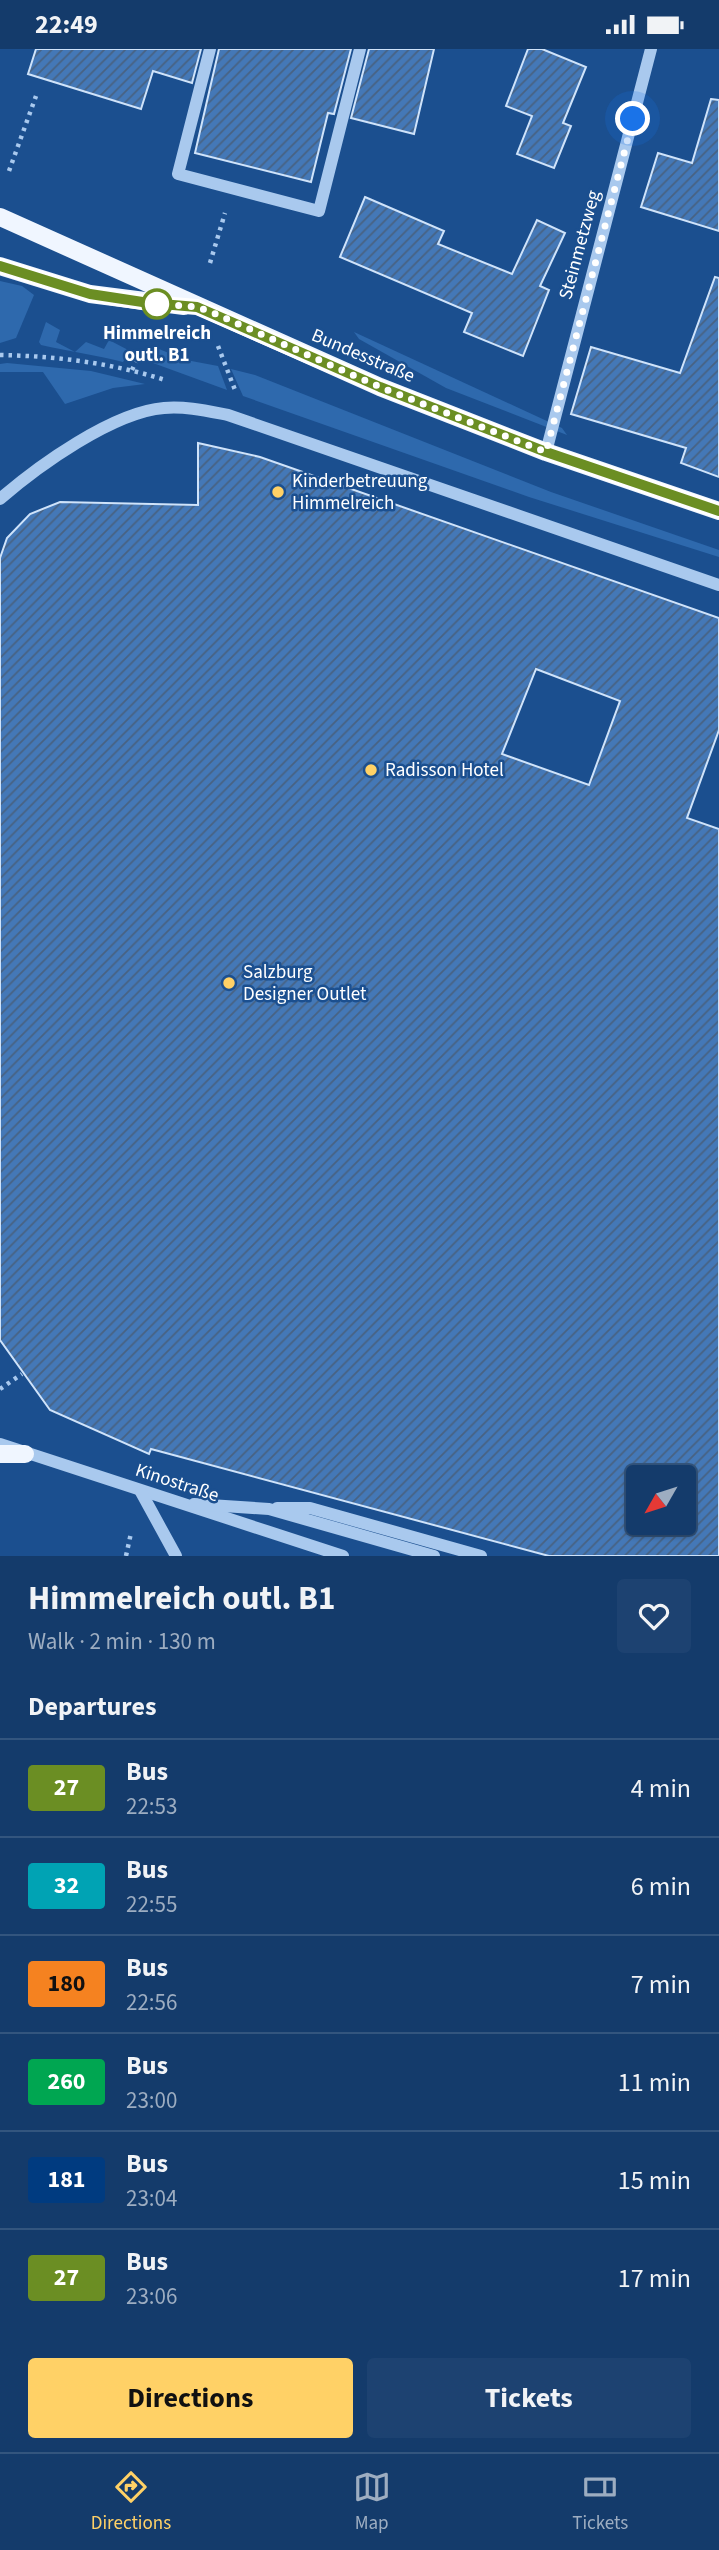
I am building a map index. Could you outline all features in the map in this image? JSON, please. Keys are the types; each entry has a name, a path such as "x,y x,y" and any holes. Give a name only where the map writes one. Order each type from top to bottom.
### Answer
{"main road":[{"name":"Bundesstraße","path":"0,217 380,387 546,452 719,511"},
{"path":"0,266 90,294 203,309"},
{"path":"0,1454 25,1454"}],"street":[{"path":"209,49 178,174 319,211 360,49"},
{"name":"Steinmetzweg","path":"546,452 651,49"},
{"path":"0,499 35,469 128,418 162,408 194,408 228,415 719,585"},
{"name":"Kinostraße","path":"0,1444 343,1556"},
{"path":"141,1492 176,1556"},
{"path":"176,1503 269,1509 310,1508 481,1556"},
{"path":"269,1509 433,1556"}],"path":[{"path":"9,171 36,96"},
{"path":"210,263 220,229"},
{"path":"203,309 236,393"},
{"path":"132,369 140,352"},
{"path":"0,1389 22,1374"}],"shaded area":[{"path":"0,281 22,286 34,295 16,338 0,343"},
{"path":"46,322 60,330 56,342 74,352 41,345 39,342"},
{"path":"354,332 562,428 567,435 446,388 359,339"},
{"path":"109,340 130,351 123,362 75,352 86,342 104,349"},
{"path":"159,349 186,360 218,366 227,390 153,363"},
{"path":"0,364 91,371 145,384 113,388 65,404 43,372 0,372"},
{"path":"231,369 255,375 551,492 719,550 719,557 529,497 243,396"}],"building":[{"path":"36,49 201,49 192,83 153,71 141,109 28,74"},
{"path":"219,49 351,49 334,114 328,113 311,182 195,153"},
{"path":"369,49 434,49 414,134 351,118"},
{"path":"528,49 542,49 586,67 563,123 571,126 554,168 517,154 532,116 506,106"},
{"path":"711,99 719,100 719,231 641,207 658,153 692,163"},
{"path":"365,197 444,231 438,244 512,274 537,220 565,233 540,286 549,290 523,356 464,332 472,313 340,257"},
{"path":"715,277 719,278 719,477 681,463 686,448 571,414 591,347 680,373"},
{"name":"Salzburg Designer Outlet","path":"198,443 260,457 719,618 719,730 687,818 719,829 719,1556 549,1556 151,1449 149,1454 50,1410 0,1340 0,558 7,538 30,514 60,502 198,505","holes":["536,669 620,701 589,785 502,754"]}],"bus line":[{"name":"27","path":"0,266 90,294 197,307 209,311 380,387 546,452 719,511"}],"place":[{"name":"Himmelreich outl. B1","path":"157,304"},
{"name":"Kinderbetreuung Himmelreich","path":"278,492"},
{"name":"Radisson Hotel","path":"371,770"},
{"name":"Salzburg Designer Outlet","path":"229,983"}],"route":[{"path":"157,304 149,303 197,307 209,311 380,387 546,452 633,119"}]}
